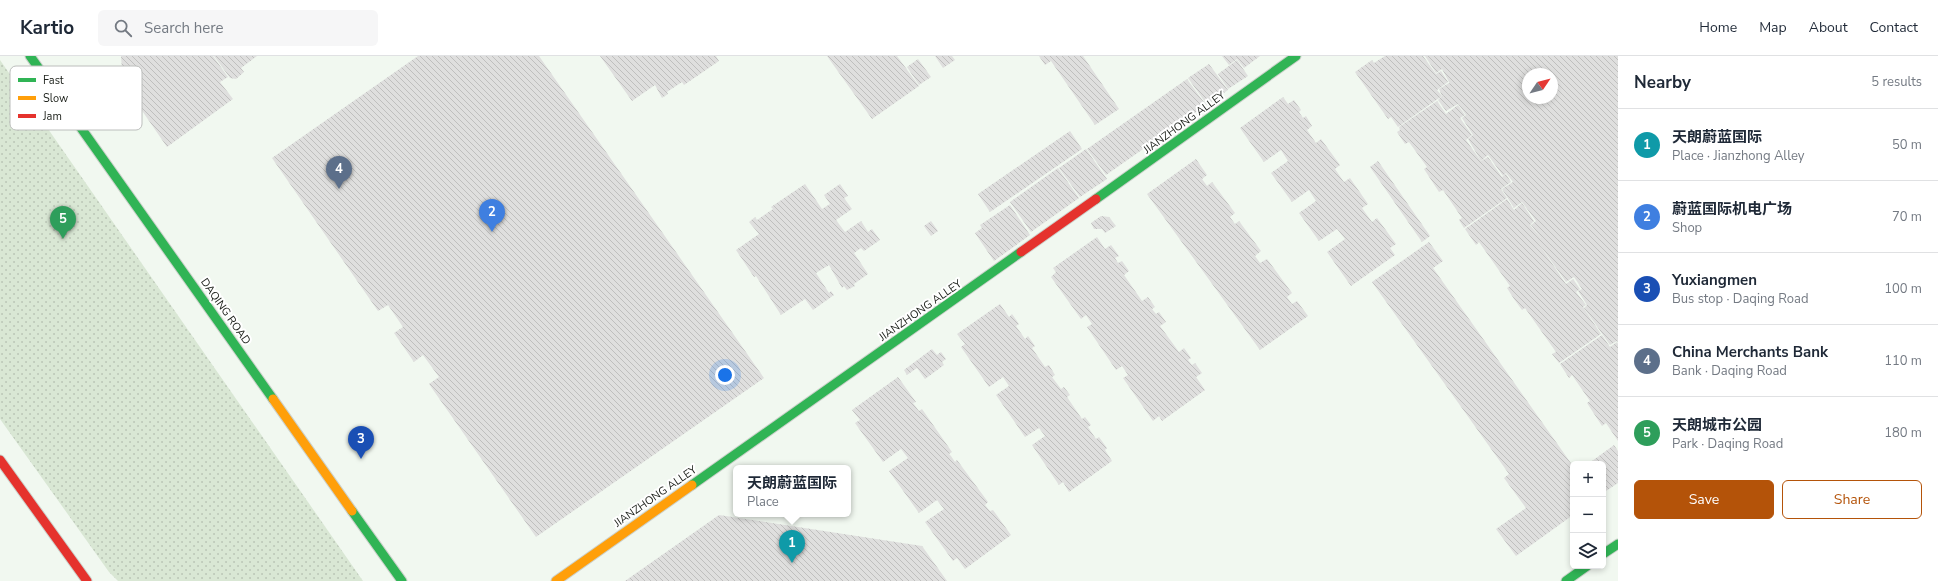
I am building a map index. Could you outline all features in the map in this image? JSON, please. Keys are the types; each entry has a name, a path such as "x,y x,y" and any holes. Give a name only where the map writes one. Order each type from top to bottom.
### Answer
{"street":[{"name":"DAQING ROAD","path":"30,56 37,66"},
{"name":"JIANZHONG ALLEY","path":"556,581 915,328 1296,56"},
{"name":"DAQING ROAD","path":"82,130 402,581"},
{"path":"0,460 87,581"},
{"path":"1606,552 1618,544"},
{"path":"1566,581 1583,569"}],"green space":[{"path":"0,60 10,74 10,130 49,130 363,581 118,581 109,572 0,419"}],"building":[{"path":"121,56 213,56 228,77 220,82 233,99 167,147 142,111 142,66 122,66"},
{"path":"214,56 257,56 241,68 244,72 236,79 230,78"},
{"path":"418,56 539,56 764,378 536,537 429,384 439,377 423,355 414,362 394,333 403,327 388,305 378,311 272,158"},
{"path":"600,56 716,56 719,61 684,85 682,82 667,92 668,94 662,98 655,85 632,101"},
{"path":"827,56 897,56 919,86 872,119"},
{"path":"935,56 952,56 955,60 943,68"},
{"path":"1039,56 1083,56 1119,109 1095,125 1051,61 1045,65"},
{"path":"1222,56 1260,56 1244,68 1237,59 1229,65"},
{"path":"1385,56 1423,56 1436,74 1441,71 1448,82 1437,90 1442,96 1398,127 1391,117 1388,119 1355,72 1372,60 1374,63"},
{"path":"1425,56 1618,56 1618,342 1617,341 1610,345 1584,308 1587,305 1578,291 1582,289 1574,277 1566,282 1537,241 1566,284 1573,279 1580,289 1576,292 1586,305 1583,307 1601,334 1559,363 1552,354 1556,352 1525,308 1522,310 1507,288 1510,286 1479,242 1476,245 1465,229 1507,199 1514,210 1522,203 1534,221 1530,225 1541,238 1531,225 1536,221 1522,202 1514,208 1502,189 1513,182 1506,173 1503,176 1488,155 1481,161 1468,139 1473,135 1462,118 1466,115 1458,104 1446,111 1438,100 1442,96 1439,89 1449,83 1450,84 1442,69 1436,73"},
{"path":"918,59 931,77 919,85 907,67"},
{"path":"1237,60 1248,76 1228,89 1218,74"},
{"path":"1209,64 1228,90 1207,105 1188,78"},
{"path":"1187,79 1206,105 1106,175 1087,149"},
{"path":"1283,97 1288,104 1294,100 1301,110 1299,112 1303,118 1306,116 1312,126 1307,130 1316,143 1321,139 1340,165 1335,169 1344,182 1350,178 1368,204 1362,208 1372,222 1377,218 1396,244 1390,248 1395,255 1351,286 1327,252 1345,239 1337,229 1319,241 1299,213 1316,201 1309,190 1292,202 1271,173 1288,161 1281,150 1264,162 1240,128"},
{"path":"1437,101 1446,114 1458,105 1465,115 1460,118 1472,135 1466,140 1481,161 1488,157 1502,177 1506,174 1511,182 1501,189 1507,198 1464,228 1459,220 1462,218 1443,190 1439,192 1424,169 1427,167 1409,142 1405,144 1397,132 1400,130 1399,127"},
{"path":"1070,131 1082,149 990,212 978,194"},
{"path":"1086,149 1107,179 1080,197 1059,168"},
{"path":"1196,159 1207,175 1202,179 1207,186 1212,182 1235,213 1230,217 1235,224 1239,221 1261,251 1255,256 1260,263 1267,259 1292,293 1287,297 1292,304 1297,301 1308,316 1260,350 1147,194"},
{"path":"1378,161 1430,236 1422,242 1370,167"},
{"path":"1058,168 1079,198 1031,232 1010,202"},
{"path":"805,184 822,209 830,204 824,195 840,184 848,196 844,198 852,209 836,220 845,232 861,221 868,232 872,229 880,240 864,251 861,248 854,253 868,274 854,284 855,286 847,290 844,286 842,288 829,265 816,273 829,293 831,291 834,295 813,310 805,299 781,315 756,276 754,277 736,250 759,234 749,222 755,217 757,220 773,209 771,207"},
{"path":"1010,205 1030,235 994,261 975,233 982,228 980,225"},
{"path":"1101,216 1109,217 1116,226 1105,233 1102,229 1094,229 1091,223"},
{"path":"931,221 938,231 931,236 924,226"},
{"path":"1097,237 1105,249 1111,245 1119,256 1115,258 1118,263 1122,261 1129,271 1124,275 1142,301 1148,297 1155,307 1152,309 1156,314 1159,312 1166,322 1160,326 1179,352 1184,348 1191,358 1188,360 1192,365 1195,363 1202,373 1196,377 1205,390 1162,421 1159,416 1153,421 1123,378 1128,375 1122,366 1116,370 1087,327 1092,324 1086,315 1081,319 1051,277 1056,272 1053,268"},
{"path":"1429,242 1443,261 1433,268 1570,462 1570,517 1516,556 1496,529 1526,508 1504,478 1509,474 1372,282"},
{"path":"1000,304 1009,317 1012,314 1019,324 1016,326 1025,339 1028,336 1035,346 1032,348 1045,367 1049,365 1055,375 1052,377 1061,389 1064,387 1070,395 1067,397 1082,419 1085,417 1091,425 1088,427 1096,439 1099,437 1107,448 1105,450 1112,461 1069,492 1063,482 1059,485 1032,445 1045,436 1039,428 1025,437 996,395 1009,386 1003,377 989,387 961,347 965,344 957,334"},
{"path":"1602,335 1610,347 1617,342 1618,344 1618,441 1606,423 1602,426 1587,403 1590,401 1572,375 1569,378 1560,364"},
{"path":"932,349 937,355 941,352 946,359 942,362 944,365 925,379 917,368 907,375 904,370"},
{"path":"898,377 916,402 913,403 919,411 922,409 952,452 949,454 955,462 957,460 988,502 985,505 990,511 993,510 1011,535 965,569 957,558 953,561 925,522 944,509 937,500 919,513 889,471 908,458 901,449 883,462 855,423 860,420 852,410"},
{"path":"1614,445 1618,451 1618,483 1606,491 1606,461 1592,461"},
{"path":"719,515 922,546 947,581 625,581"}],"traffic: fast":[{"path":"30,56 37,66"},
{"path":"1096,199 1296,56"},
{"path":"82,130 273,399"},
{"path":"692,485 1021,252"},
{"path":"352,511 402,581"},
{"path":"1606,552 1618,544"},
{"path":"1566,581 1583,569"}],"traffic: slow":[{"path":"273,399 352,511"},
{"path":"556,581 692,485"}],"traffic: jam":[{"path":"1021,252 1096,199"},
{"path":"0,460 87,581"}],"place":[{"name":"China Merchants Bank","path":"339,189"},
{"name":"蔚蓝国际机电广场","path":"492,232"},
{"name":"天朗城市公园","path":"63,239"},
{"name":"Yuxiangmen","path":"361,459"},
{"name":"天朗蔚蓝国际","path":"792,563"}]}
